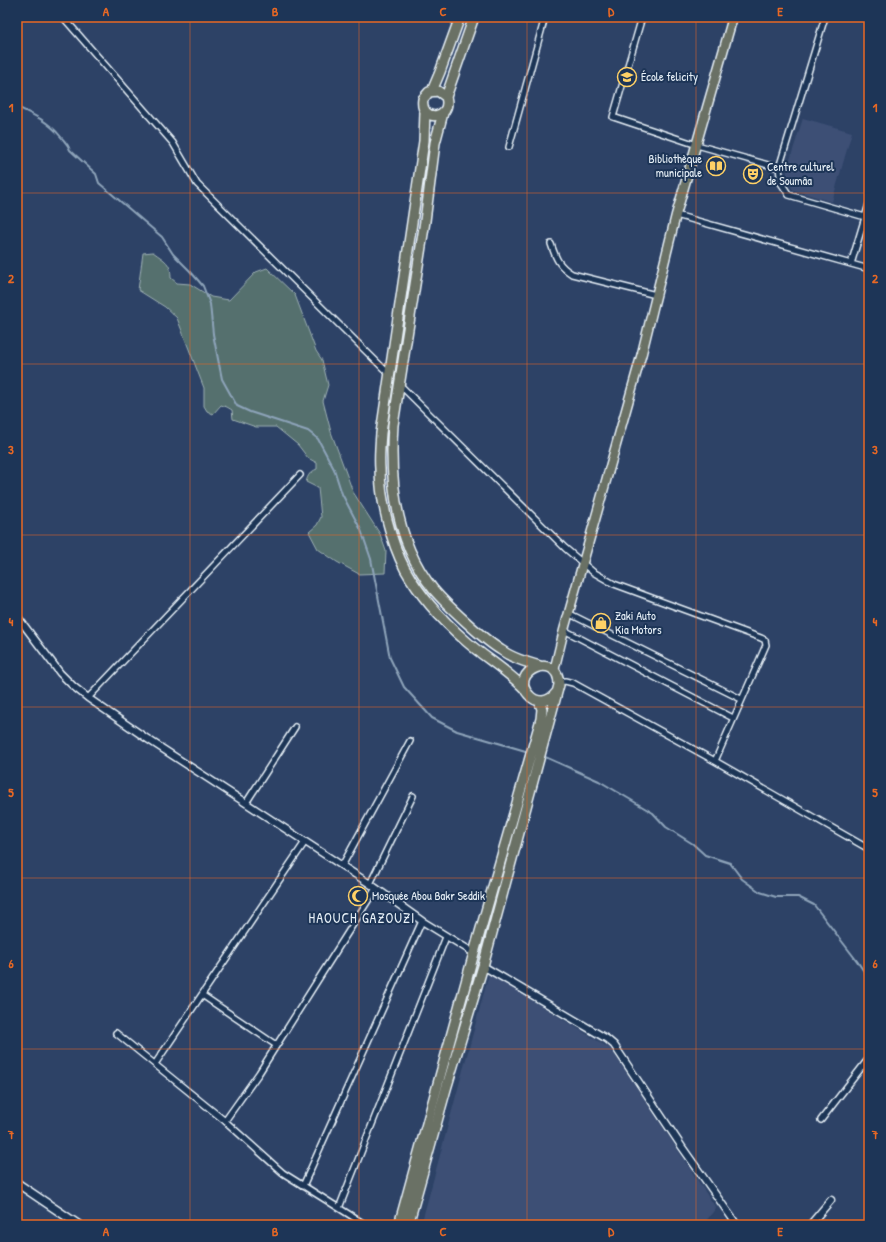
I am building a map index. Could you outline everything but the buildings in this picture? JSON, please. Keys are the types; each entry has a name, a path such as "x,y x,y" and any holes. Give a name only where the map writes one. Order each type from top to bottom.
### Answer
{"highway":[{"path":"432,91 460,17"},
{"path":"399,1225 528,764 537,746 559,682 554,671 548,667 540,666 507,654 492,644 448,606 433,588 412,554 406,540 398,512 392,483 391,454 393,425 435,143 443,113 447,107 446,97 474,17"},
{"path":"443,113 434,116 425,111 422,106 423,99 426,94 432,91 442,92 446,97"},
{"path":"425,111 424,141 381,433 381,490 385,511 399,556 406,570 422,594 448,624 484,656 514,677 529,695 539,700 550,698 556,693"},
{"path":"525,689 524,681 527,674 532,668 540,666"},
{"path":"408,1225 446,1089 483,966 537,764 537,746 542,714 539,700"}],"main road":[{"path":"554,671 568,613 642,353 676,215 733,17"},
{"path":"17,1183 79,1225"}],"street":[{"path":"63,17 173,143 181,154 191,176 197,184 389,374"},
{"path":"509,147 545,17"},
{"path":"642,17 613,117 697,145 779,168"},
{"path":"825,17 779,168 781,183 789,195 865,217"},
{"path":"851,264 869,204"},
{"path":"676,215 869,269"},
{"path":"551,244 562,268 572,274 656,295"},
{"path":"399,384 583,564 614,584 763,639 766,645 715,761"},
{"path":"88,698 300,475"},
{"path":"568,613 741,699"},
{"path":"17,616 60,673 88,698 376,888 446,937 474,953"},
{"path":"564,630 733,718"},
{"path":"559,682 565,681 573,683 715,761 869,849"},
{"path":"246,803 295,727"},
{"path":"342,866 410,741"},
{"path":"370,884 413,796"},
{"path":"155,1064 305,842"},
{"path":"225,1121 276,1045 376,888"},
{"path":"303,1186 422,921"},
{"path":"339,1208 446,937"},
{"path":"483,966 614,1045 682,1147 737,1225"},
{"path":"202,995 276,1045"},
{"path":"116,1033 225,1121 283,1173 366,1225"},
{"path":"821,1120 869,1058"},
{"path":"810,1225 831,1200"}],"shaded area":[{"path":"803,118 852,132 832,202 793,190 787,180 787,169"},
{"path":"489,974 611,1049 716,1208 703,1225 421,1225"}],"green space":[{"path":"153,252 166,262 170,268 171,278 177,283 190,284 211,297 229,300 256,272 267,268 295,295 316,351 322,360 328,385 323,401 331,432 353,492 380,534 386,551 385,573 359,574 337,562 318,549 309,532 317,525 321,517 318,488 306,482 310,474 317,469 317,463 308,458 298,445 276,427 256,427 233,419 232,410 227,407 221,405 213,414 207,411 204,406 204,388 177,318 165,307 138,290 143,253"}],"waterway":[{"path":"17,107 41,119 51,127 70,150 96,174 99,183 162,237 173,254 203,286 210,304 213,334 222,379 237,406 250,412 308,431 318,439 334,469 342,494 361,530 371,559 390,658 404,687 432,718 457,731 529,752"},
{"path":"543,756 599,781 653,813 666,827 693,844 705,855 730,863 742,879 760,892 776,897 798,897 814,905 869,979"}],"place":[{"name":"École felicity","path":"627,77"},
{"name":"Bibliothèque municipale","path":"716,166"},
{"name":"Centre culturel de Soumâa","path":"753,174"},
{"name":"Zaki Auto Kia Motors","path":"601,623"},
{"name":"Mosquée Abou Bakr Seddik","path":"358,896"}],"district":[{"name":"HAOUCH GAZOUZI","path":"362,918"}]}
